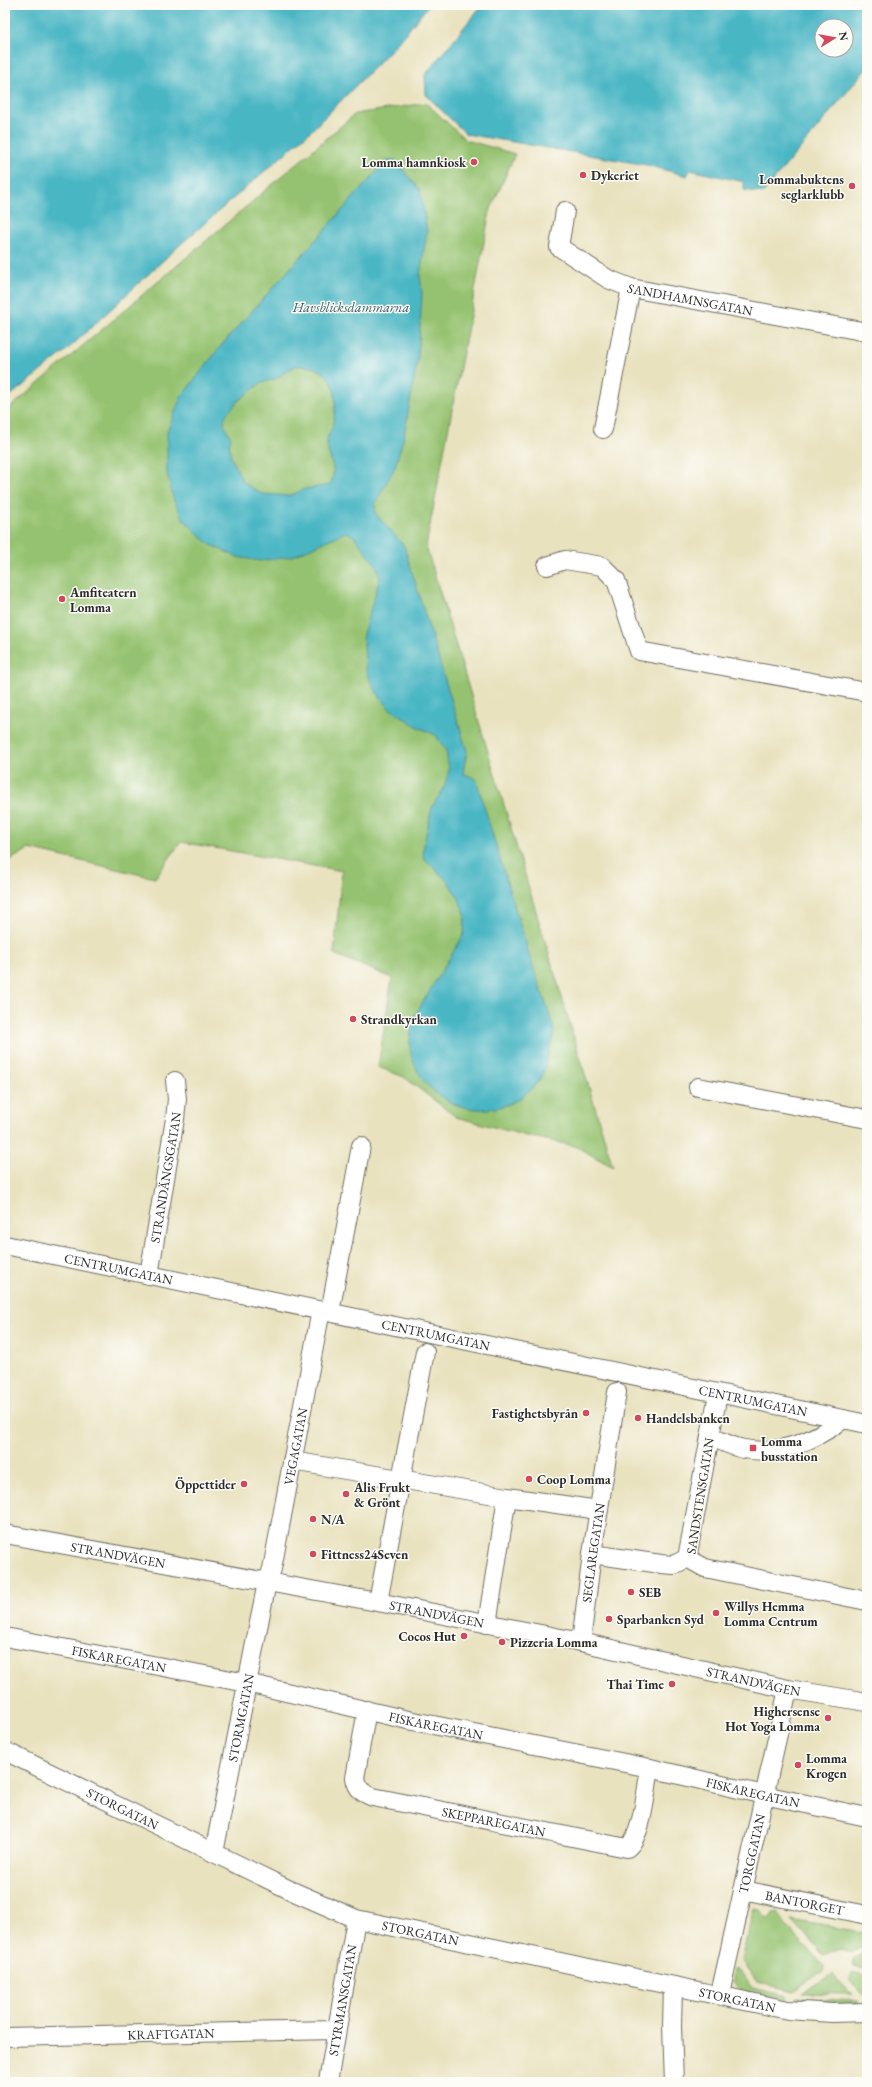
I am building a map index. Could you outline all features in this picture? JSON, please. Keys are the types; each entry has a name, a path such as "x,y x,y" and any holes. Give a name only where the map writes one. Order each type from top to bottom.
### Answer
{"street":[{"name":"SANDHAMNSGATAN","path":"565,211 559,247 608,279 631,288 867,332"},
{"path":"603,429 631,288"},
{"path":"547,566 565,560 602,566 616,580 639,651 867,692"},
{"name":"STRANDÄNGSGATAN","path":"149,1275 175,1119 177,1099 175,1081"},
{"path":"698,1087 867,1119"},
{"name":"VEGAGATAN","path":"267,1582 272,1569 292,1461 361,1146"},
{"name":"CENTRUMGATAN","path":"5,1245 867,1424"},
{"path":"378,1602 425,1352"},
{"name":"SEGLAREGATAN","path":"581,1642 592,1554 618,1392"},
{"name":"SANDSTENSGATAN","path":"718,1394 687,1558 705,1568 867,1601"},
{"path":"710,1436 744,1449 778,1449 808,1442 844,1419"},
{"path":"292,1461 507,1497 599,1510"},
{"path":"487,1624 507,1497"},
{"name":"STRANDVÄGEN","path":"5,1534 378,1602 581,1642 788,1689 867,1702"},
{"path":"592,1554 674,1565 687,1558"},
{"name":"STORMGATAN","path":"214,1853 267,1582"},
{"name":"FISKAREGATAN","path":"5,1637 247,1683 367,1710 650,1768 764,1795 867,1817"},
{"name":"TORGGATAN","path":"720,1994 788,1689"},
{"name":"SKEPPAREGATAN","path":"367,1710 354,1778 357,1787 363,1793 373,1797 627,1848 633,1843 639,1826 650,1768"},
{"name":"STORGATAN","path":"5,1751 214,1853 356,1919 673,1986 720,1994 788,2010 832,2013 867,2012"},
{"name":"BANTORGET","path":"743,1890 867,1915"},
{"name":"STYRMANSGATAN","path":"328,2082 356,1919"},
{"path":"673,1986 672,2026 674,2082"},
{"name":"KRAFTGATAN","path":"5,2037 336,2030"}],"green space":[{"path":"426,103 466,140 515,154 490,211 426,546 613,1167 575,1146 527,1136 456,1117 404,1077 378,1067 392,978 334,954 342,871 181,842 155,878 29,849 5,863 5,412 355,114"},
{"path":"754,1908 758,1909 766,1918 771,1917 773,1913 777,1912 786,1926 824,1965 823,1971 793,1991 757,1982 741,1960"},
{"path":"791,1920 867,1933 867,1944 851,1953 841,1949 824,1954"},
{"path":"867,1951 867,1970 854,1968 853,1959"},
{"path":"734,1969 741,1972 752,1988 787,1996 786,2000 742,1991 734,1982"},
{"path":"852,1973 867,1977 867,1995 864,1995 849,1980"},
{"path":"832,1974 852,1994 802,1993"},
{"path":"797,1998 859,2002 858,2004 827,2005 795,2003"}],"water":[{"path":"5,5 429,5 394,47 311,131 181,244 67,350 5,400"},
{"path":"482,5 867,5 867,68 763,193 744,190 744,182 690,170 687,176 647,165 466,134 426,95 425,75"},
{"name":"Havsblicksdammarna","path":"387,160 395,160 420,190 427,231 420,275 422,294 418,358 404,436 395,467 375,504 375,513 404,546 467,751 463,773 476,779 535,973 552,1021 554,1033 542,1076 524,1095 506,1105 487,1109 467,1108 449,1101 432,1090 419,1074 411,1054 410,1040 415,1015 464,934 465,914 458,897 448,882 423,857 424,844 432,807 444,788 449,770 446,751 436,735 418,727 390,709 374,689 366,670 363,634 380,578 376,565 354,536 346,532 293,556 260,561 237,557 209,544 184,520 174,501 167,473 167,432 181,397 220,347","holes":["295,366 319,370 326,375 331,382 334,391 335,412 327,441 327,447 333,468 330,485 305,489 289,496 262,494 243,482 231,457 229,445 231,438 224,424 225,416 238,401 262,382 274,380"]}],"place":[{"name":"Lomma hamnkiosk","path":"474,162"},
{"name":"Dykeriet","path":"583,175"},
{"name":"Lommabuktens seglarklubb","path":"852,186"},
{"name":"Amfiteatern Lomma","path":"62,599"},
{"name":"Strandkyrkan","path":"353,1019"},
{"name":"Fastighetsbyrån","path":"586,1413"},
{"name":"Handelsbanken","path":"638,1418"},
{"name":"Lomma busstation","path":"753,1448"},
{"name":"Coop Lomma","path":"529,1479"},
{"name":"Öppettider","path":"244,1484"},
{"name":"Alis Frukt & Grönt","path":"346,1494"},
{"name":"N/A","path":"313,1519"},
{"name":"Fittness24Seven","path":"313,1554"},
{"name":"SEB","path":"631,1592"},
{"name":"Willys Hemma Lomma Centrum","path":"716,1613"},
{"name":"Sparbanken Syd","path":"609,1619"},
{"name":"Cocos Hut","path":"464,1636"},
{"name":"Pizzeria Lomma","path":"502,1642"},
{"name":"Thai Time","path":"672,1684"},
{"name":"Highersense Hot Yoga Lomma","path":"828,1718"},
{"name":"Lomma Krogen","path":"798,1765"}]}
